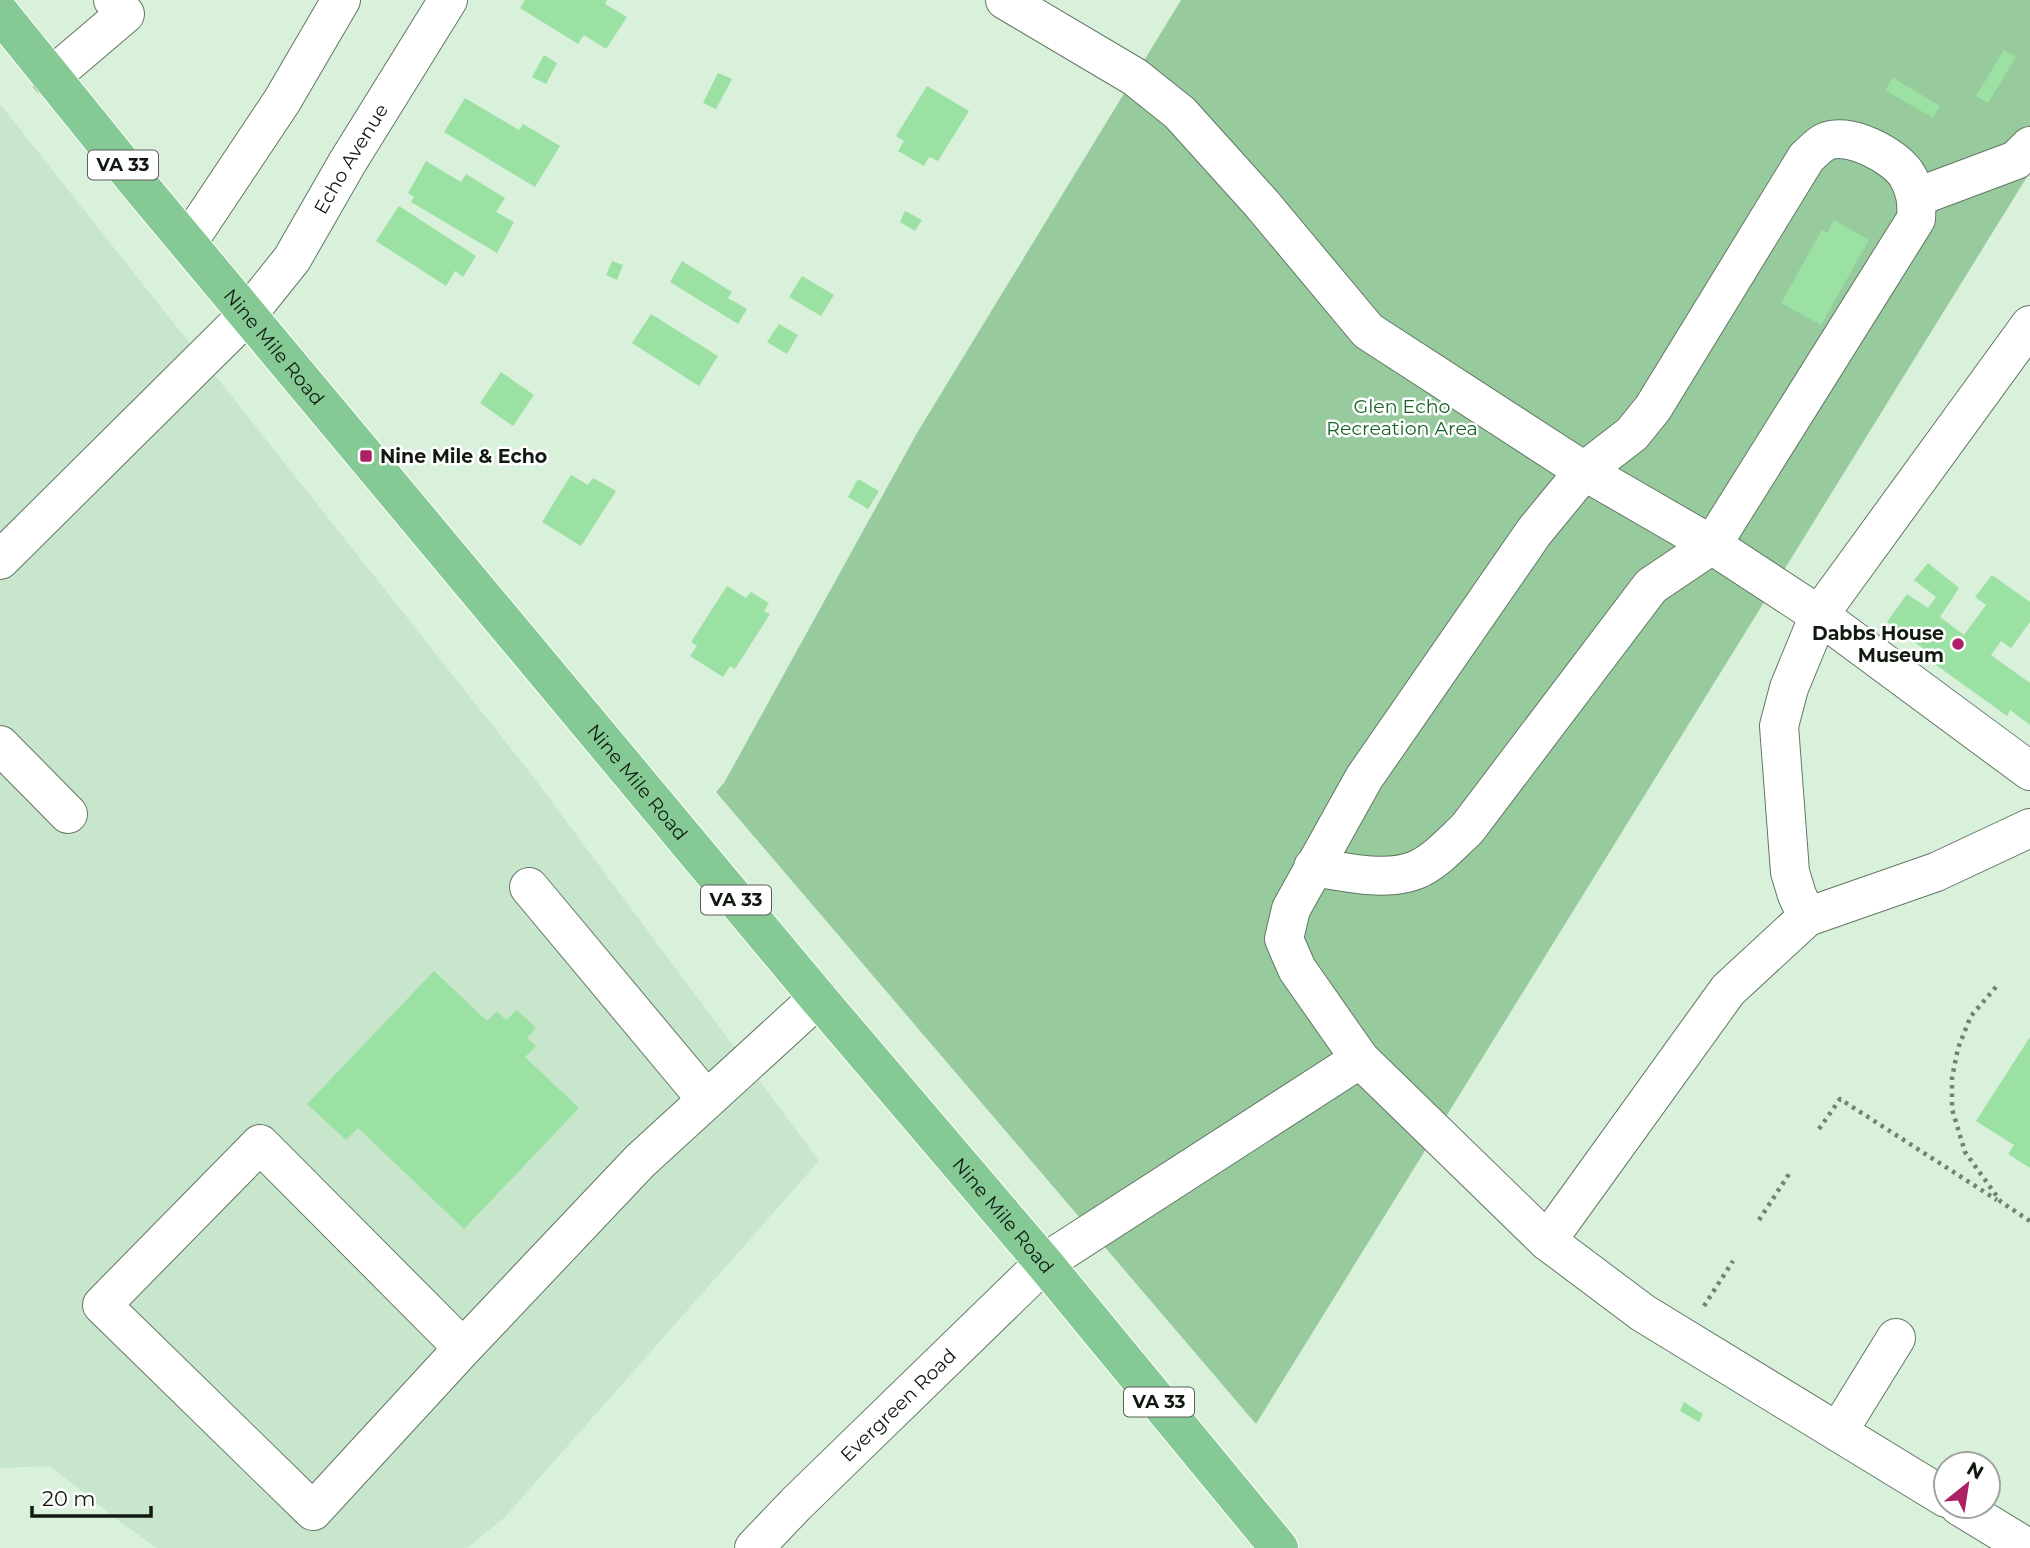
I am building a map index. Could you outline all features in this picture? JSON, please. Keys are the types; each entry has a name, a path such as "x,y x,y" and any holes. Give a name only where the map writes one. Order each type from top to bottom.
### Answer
{"main road":[{"name":"Nine Mile Road","path":"0,13 188,242 818,998 1044,1263 1279,1548"}],"street":[{"path":"51,77 125,14 113,0"},
{"path":"188,242 282,101 341,0"},
{"name":"Echo Avenue","path":"0,560 248,314 292,259 347,163 448,0"},
{"path":"1005,0 1135,77 1180,113 1262,204 1368,331 1584,471 1712,545 1819,615 2030,771"},
{"path":"1313,867 1364,875 1394,874 1416,870 1444,851 1467,829 1651,586 1712,545 1916,219 1917,197 1907,174 1881,152 1849,140 1824,141 1806,158 1653,408 1632,434 1584,471 1534,532 1364,778 1313,867 1291,909 1284,939 1297,969 1360,1059 1547,1241 1643,1313 1932,1489"},
{"path":"1917,197 2016,160 2030,146"},
{"path":"1807,917 1790,872 1779,726 1789,688 1819,615 2030,325"},
{"path":"0,745 68,814"},
{"path":"1547,1241 1728,990 1807,917 1936,872 2030,828"},
{"path":"529,887 706,1099"},
{"path":"463,1348 260,1144 102,1305 313,1511 640,1161 818,998"},
{"name":"Evergreen Road","path":"754,1548 1044,1263 1360,1059"},
{"path":"1838,1432 1896,1338"},
{"path":"1982,1520 2028,1548"}],"path":[{"path":"1996,987 1970,1016 1958,1048 1952,1078 1952,1109 1965,1152 2001,1202"},
{"path":"1819,1129 1840,1099 2030,1221"},
{"path":"1759,1220 1791,1171"},
{"path":"1704,1306 1733,1261"}],"shaded area":[{"path":"0,104 531,774 819,1161 505,1517 467,1548 157,1548 50,1466 0,1468"}],"green space":[{"name":"Glen Echo Recreation Area","path":"1181,0 2030,0 2030,172 1256,1424 716,792 724,783 917,433"}],"building":[{"path":"525,0 607,0 605,4 627,17 606,49 584,35 578,44 520,8"},
{"path":"2004,50 2016,57 1988,103 1976,96"},
{"path":"544,55 557,63 546,84 532,77"},
{"path":"718,73 732,79 716,109 703,103"},
{"path":"1893,78 1940,106 1933,118 1885,90"},
{"path":"927,86 969,111 938,161 929,157 924,166 898,151 904,141 896,136"},
{"path":"465,98 519,130 523,124 560,146 535,187 444,132"},
{"path":"426,161 461,182 466,174 505,198 496,212 514,222 497,253 411,202 414,197 408,193"},
{"path":"399,206 476,256 463,277 455,271 446,286 376,241"},
{"path":"905,211 922,220 915,231 900,222"},
{"path":"1834,220 1869,240 1821,325 1781,303 1822,230 1827,233"},
{"path":"612,261 623,265 617,280 606,275"},
{"path":"682,261 732,292 728,298 747,309 738,324 670,282"},
{"path":"802,276 834,295 821,316 789,297"},
{"path":"651,314 718,356 699,386 632,343"},
{"path":"779,324 798,335 787,354 767,342"},
{"path":"501,372 534,395 513,426 480,403"},
{"path":"571,475 588,485 593,478 616,491 581,546 542,522"},
{"path":"858,479 879,491 868,509 848,497"},
{"name":"Dabbs House Museum","path":"1928,563 1959,588 1940,617 1964,635 1986,605 1975,597 1992,575 2030,602 2030,622 2011,648 2001,641 1991,655 2030,683 2030,725 2010,710 2007,716 1925,657 1928,652 1887,622 1907,594 1928,608 1936,597 1914,580"},
{"path":"727,586 746,598 751,592 769,603 764,611 770,614 735,669 730,666 723,677 690,656 697,646 691,642"},
{"path":"434,971 487,1021 497,1011 506,1020 517,1010 536,1028 527,1038 536,1046 525,1057 579,1108 464,1229 358,1128 346,1140 307,1104"},
{"path":"2030,1037 2030,1168 2008,1154 2014,1145 1976,1121"},
{"path":"1684,1402 1703,1414 1699,1422 1680,1411"}],"place":[{"name":"Nine Mile & Echo","path":"366,456"},
{"name":"Dabbs House Museum","path":"1958,644"}]}
